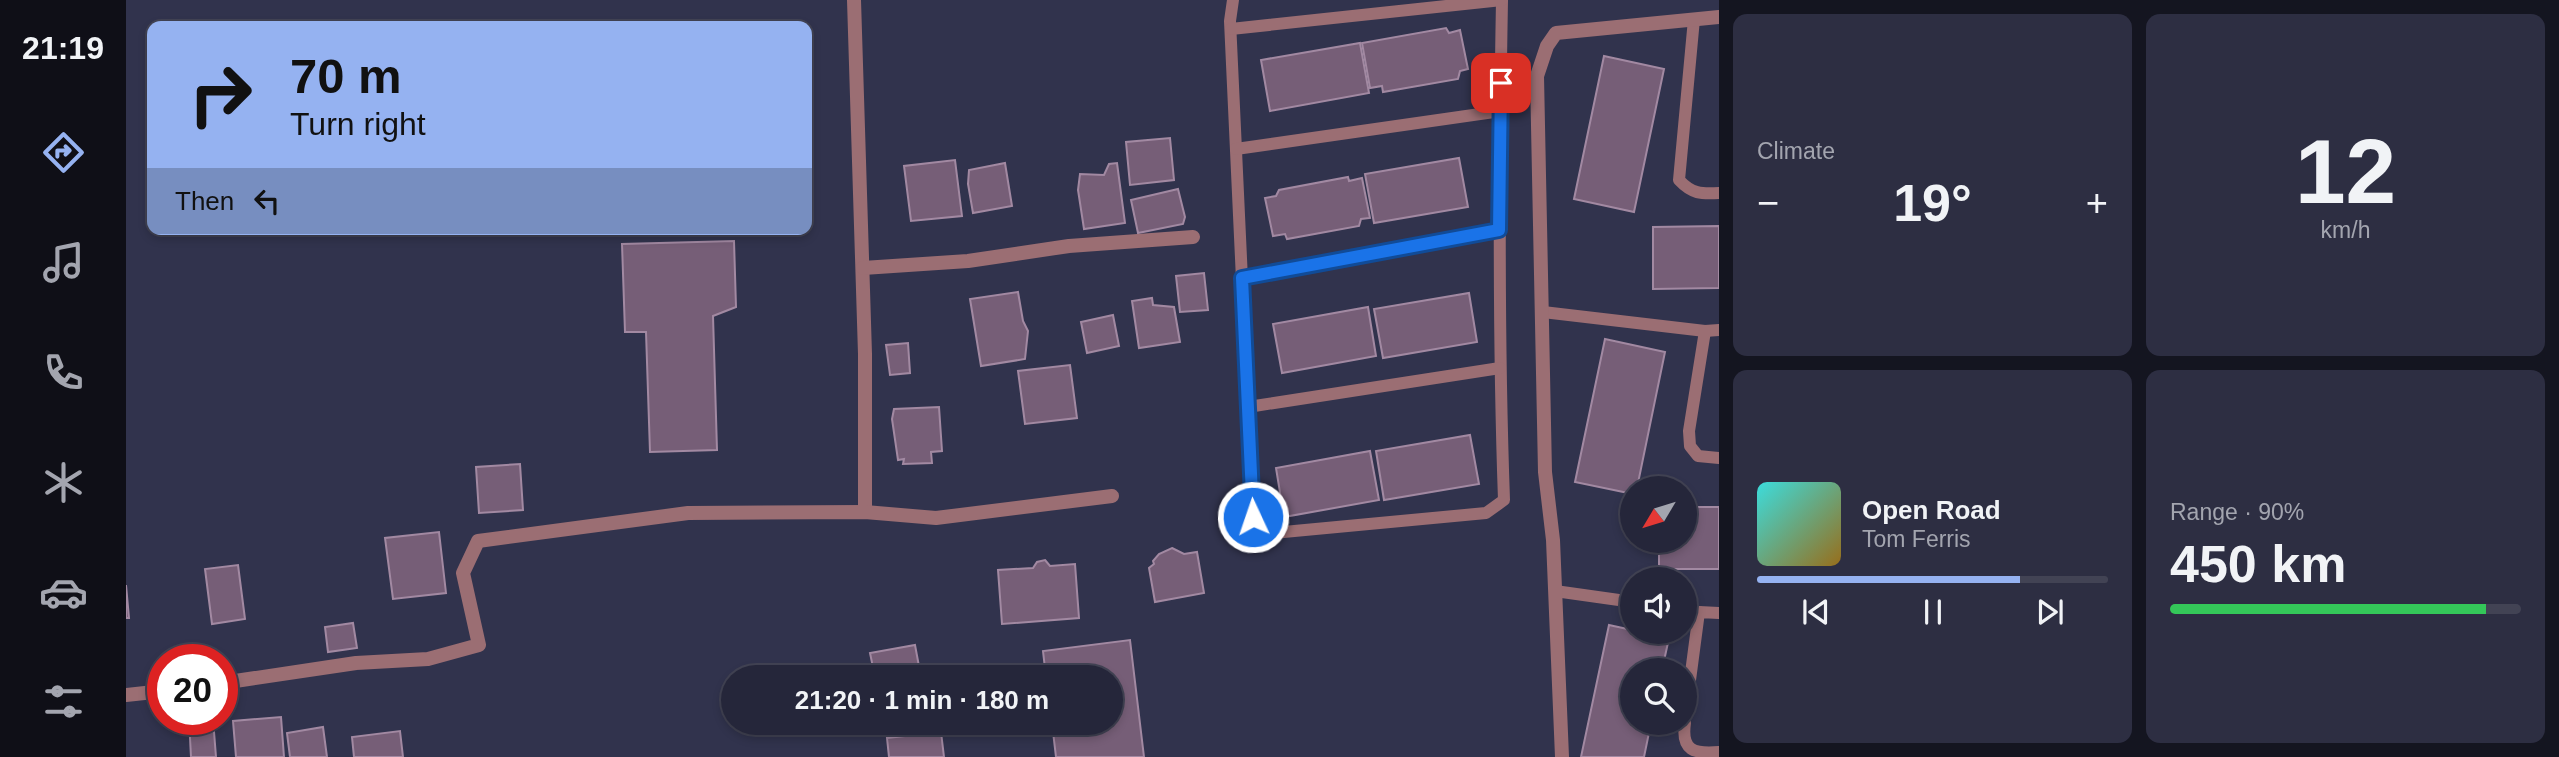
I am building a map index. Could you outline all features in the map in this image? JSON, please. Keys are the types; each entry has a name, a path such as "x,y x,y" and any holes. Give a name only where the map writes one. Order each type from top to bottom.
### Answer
{"street":[{"path":"854,0 863,268 865,512"},
{"path":"1562,757 1553,540 1545,472 1537,76 1547,46 1556,33 1719,17"},
{"path":"863,268 968,261 1069,246 1193,237"},
{"path":"238,681 356,663 428,659 479,645 463,573 478,541 688,513 865,512 936,518 1112,496"},
{"path":"126,695 147,693"}],"lane":[{"path":"1231,29 1502,0 1499,230 1504,500 1486,513 1273,533 1253,517 1231,29 1233,0"},
{"path":"1694,19 1679,180 1689,190 1702,194 1719,193"},
{"path":"1236,149 1501,111"},
{"path":"1242,278 1499,230"},
{"path":"1543,312 1705,331 1719,330"},
{"path":"1705,331 1689,431 1690,446 1698,456 1719,458"},
{"path":"1248,407 1500,368"},
{"path":"1555,591 1620,600"},
{"path":"1693,658 1699,612 1719,613"},
{"path":"1683,735 1689,748 1701,753 1719,752"}],"building":[{"path":"1446,28 1449,33 1460,30 1468,69 1460,71 1458,79 1383,92 1382,86 1370,88 1362,43"},
{"path":"1360,43 1369,93 1270,111 1261,60"},
{"path":"1604,56 1664,69 1634,212 1574,199"},
{"path":"1170,138 1174,180 1130,185 1126,142"},
{"path":"1459,158 1468,207 1374,223 1365,174"},
{"path":"955,160 962,216 911,221 904,166"},
{"path":"1005,163 1012,206 973,213 968,184 969,170"},
{"path":"1117,163 1125,223 1084,229 1078,190 1080,174 1104,175 1109,164"},
{"path":"1348,177 1349,181 1362,178 1370,218 1361,219 1359,226 1287,239 1285,234 1273,236 1265,198 1276,196 1279,190"},
{"path":"1178,189 1185,217 1183,224 1138,233 1131,200"},
{"path":"1719,226 1719,288 1653,289 1653,227"},
{"path":"734,241 736,307 713,316 717,450 650,452 646,332 625,332 622,244"},
{"path":"1204,273 1208,310 1180,312 1176,276"},
{"path":"1018,292 1023,321 1028,331 1025,359 981,366 970,299"},
{"path":"1469,293 1477,342 1383,358 1374,309"},
{"path":"1152,298 1153,305 1174,307 1180,342 1139,348 1132,301"},
{"path":"1368,307 1376,356 1282,373 1273,324"},
{"path":"1113,315 1119,346 1087,353 1081,322"},
{"path":"1605,339 1665,352 1639,476 1620,476 1620,491 1575,482"},
{"path":"908,343 910,373 890,375 886,345"},
{"path":"1070,365 1077,418 1025,424 1018,371"},
{"path":"939,407 942,451 931,452 932,463 903,464 904,459 898,460 892,419 894,409"},
{"path":"1470,435 1479,484 1384,500 1376,451"},
{"path":"1370,451 1379,500 1284,517 1276,468"},
{"path":"520,464 523,510 479,513 476,467"},
{"path":"1698,507 1719,507 1719,569 1659,567 1659,553 1698,553"},
{"path":"439,532 446,593 393,599 385,538"},
{"path":"1172,548 1184,554 1197,552 1204,593 1155,602 1149,568 1159,554"},
{"path":"1045,560 1050,566 1075,564 1079,618 1002,624 998,570 1033,568 1037,562"},
{"path":"238,565 245,619 212,624 205,569"},
{"path":"126,585 129,618 126,618"},
{"path":"353,623 357,648 328,652 325,627"},
{"path":"1609,625 1620,627 1620,644 1668,644 1665,658 1620,658 1620,735 1649,735 1644,757 1581,757"},
{"path":"1130,640 1144,757 1056,757 1053,735 1123,735 1123,665 1045,665 1043,651"},
{"path":"915,645 919,665 872,665 870,653"},
{"path":"281,717 284,757 236,757 234,735 238,735 238,721"},
{"path":"323,727 327,757 290,757 287,733"},
{"path":"400,731 403,757 354,757 352,737"},
{"path":"190,735 214,735 216,757 191,757"},
{"path":"941,735 944,757 889,757 887,738"}],"route":[{"path":"1253,517 1242,278 1499,230 1501,83"}]}
